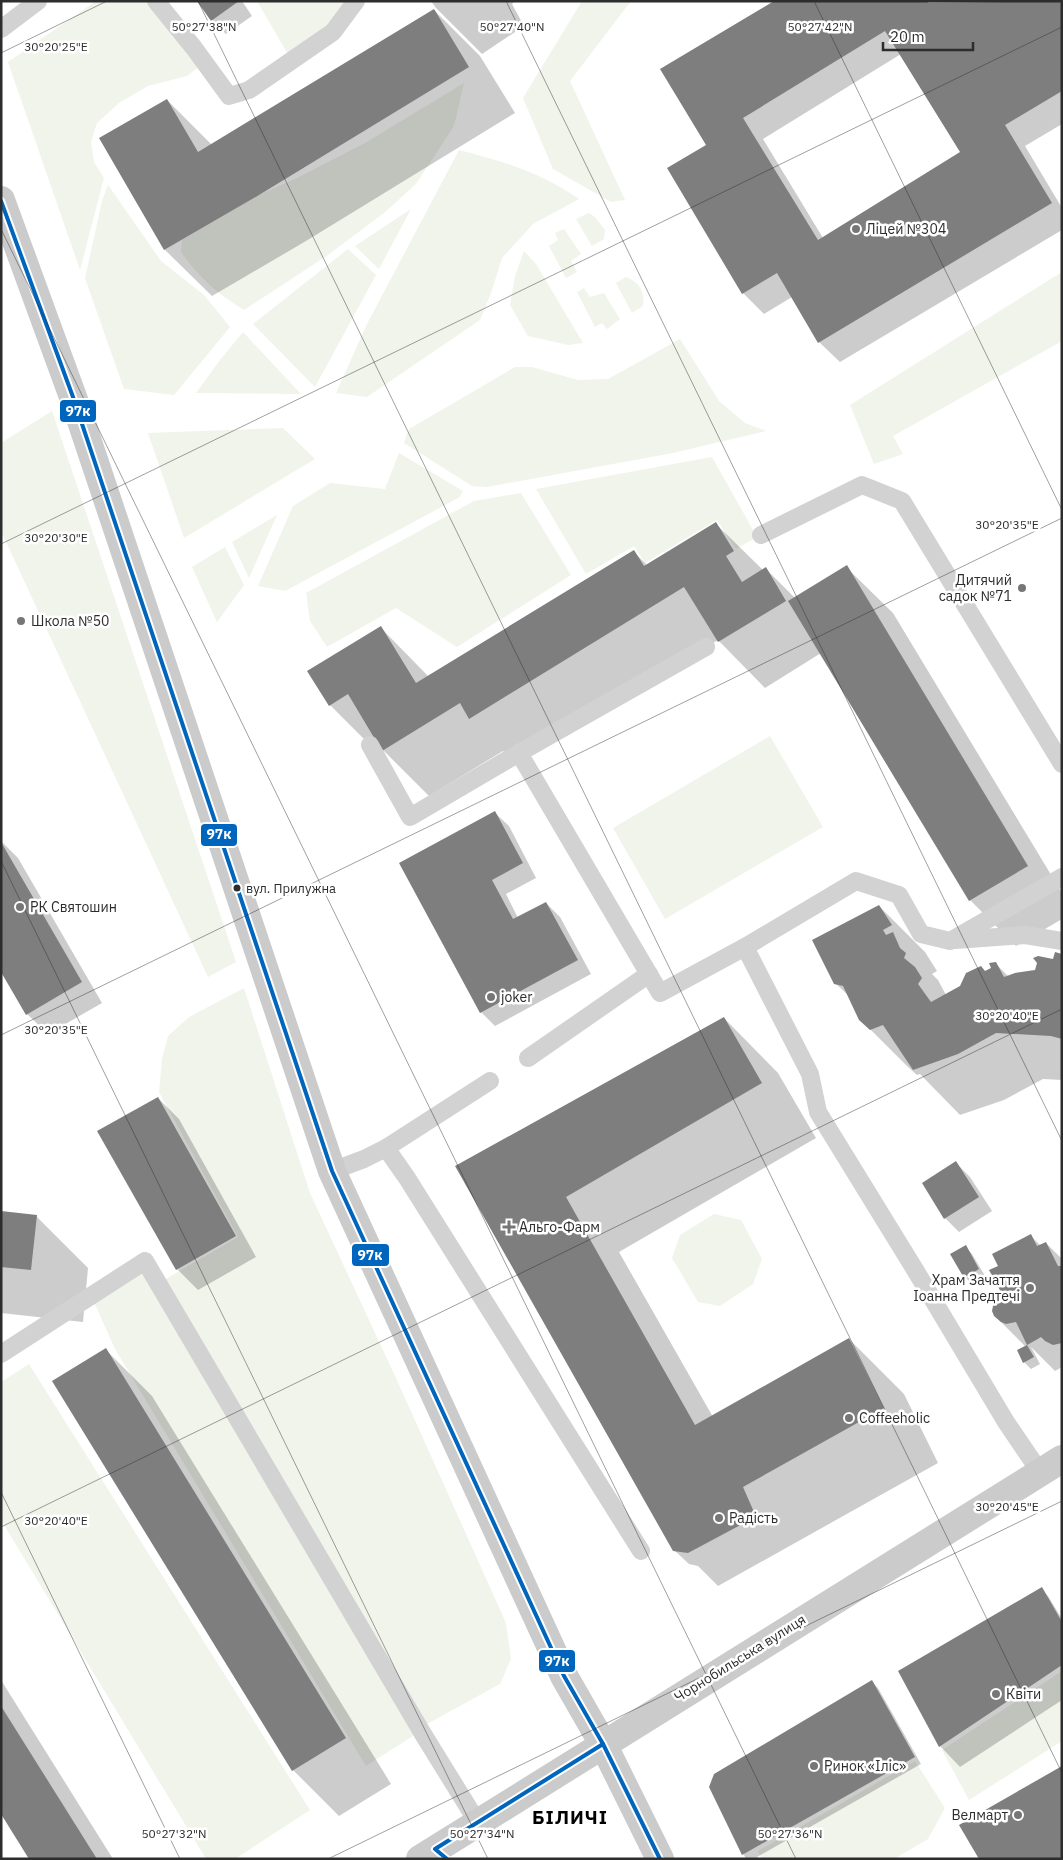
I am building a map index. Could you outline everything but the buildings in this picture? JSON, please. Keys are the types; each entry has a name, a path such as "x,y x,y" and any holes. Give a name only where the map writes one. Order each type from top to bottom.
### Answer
{"street":[{"path":"1,200 73,397 332,1171 561,1669 602,1744 660,1859"},
{"name":"Чорнобильська вулиця","path":"434,1855 478,1823 602,1744 1051,1465"}],"lane":[{"path":"1,28 38,1"},
{"path":"156,1 229,96 249,90 333,32 356,1"},
{"path":"762,535 862,485 902,501 1062,764"},
{"path":"370,745 410,817 706,647"},
{"path":"519,753 660,993 745,947 856,880 899,895 921,934 950,941 1025,934 1062,941"},
{"path":"950,941 1062,877"},
{"path":"745,947 810,1074 818,1112 1006,1422 1051,1465"},
{"path":"528,1058 649,974"},
{"path":"332,1171 386,1148 490,1081"},
{"path":"386,1148 412,1186 641,1551"},
{"path":"1,1354 145,1261 418,1726 478,1823"}],"shaded area":[{"path":"96,1 147,1 200,66 187,76 148,86 119,103 97,123 91,142 94,162 104,178 80,270 8,62"},
{"path":"257,1 350,1 330,28 289,56"},
{"path":"582,1 631,1 570,81 625,200 611,202 553,169 523,98"},
{"path":"464,83 454,126 416,184 384,213 328,255 244,310 225,298 209,284 181,252 182,240 259,195 365,143"},
{"path":"459,150 492,159 536,175 579,199 533,224 502,258 480,320 367,397 336,393 367,324"},
{"path":"108,185 161,261 204,295 230,327 174,395 124,389 85,278 102,201"},
{"path":"411,209 379,269 355,246"},
{"path":"589,213 595,217 605,230 604,239 592,246 576,219"},
{"path":"564,229 581,254 571,261 577,272 566,278 549,246 558,240 555,233"},
{"path":"348,249 376,275 315,387 253,324"},
{"path":"524,251 536,264 583,343 568,345 528,336 510,305 515,276"},
{"path":"1062,272 1062,341 893,436 903,454 874,464 850,405"},
{"path":"626,277 638,285 643,297 643,306 632,313 616,283"},
{"path":"584,288 590,297 604,293 620,319 607,329 602,323 595,327 577,292"},
{"path":"243,332 301,394 196,393"},
{"path":"680,339 719,401 745,423 766,431 673,453 487,487 472,486 404,443 409,429 515,367 532,367 578,380 608,379"},
{"path":"52,411 236,962 208,977 1,531 1,443"},
{"path":"283,428 315,459 184,538 148,433"},
{"path":"399,453 463,491 460,497 285,591 258,586 293,506 330,483 385,489"},
{"path":"712,457 757,537 736,549 717,520 645,563 634,546 586,574 536,489"},
{"path":"521,493 571,575 457,647 396,608 327,647 310,621 306,593 474,501"},
{"path":"277,515 249,578 232,542"},
{"path":"225,547 244,585 217,622 192,567"},
{"path":"770,736 823,827 665,919 613,828"},
{"path":"244,988 310,1193 396,1378 506,1623 511,1659 500,1684 427,1724 164,1280 238,1237 159,1092 162,1059 168,1036 189,1017"},
{"path":"714,1214 741,1220 762,1259 753,1284 720,1306 698,1302 672,1258 680,1235"},
{"path":"144,1268 416,1734 366,1766 115,1349 94,1302"},
{"path":"29,1364 310,1810 235,1859 206,1859 1,1520 1,1382"},
{"path":"1062,1671 1062,1741 969,1800 942,1750"},
{"path":"915,1761 945,1808 928,1839 894,1859 762,1859 758,1851"}],"transit line":[{"name":"97к","path":"1,201 73,397 332,1171 564,1676 603,1744 660,1859"},
{"name":"97к","path":"447,1859 435,1849 603,1744"}],"place":[{"name":"Ліцей №304","path":"856,229"},
{"name":"Дитячий садок №71","path":"1022,588"},
{"name":"Школа №50","path":"21,621"},
{"name":"вул. Прилужна","path":"237,888"},
{"name":"РК Святошин","path":"20,907"},
{"name":"joker","path":"491,997"},
{"name":"Альго-Фарм","path":"509,1227"},
{"name":"Храм Зачаття Іоанна Предтечі","path":"1030,1288"},
{"name":"Coffeeholic","path":"849,1418"},
{"name":"Радість","path":"719,1518"},
{"name":"Квіти","path":"996,1694"},
{"name":"Ринок «Іліс»","path":"814,1766"},
{"name":"Велмарт","path":"1018,1815"}],"district":[{"name":"БІЛИЧІ","path":"570,1817"}]}
